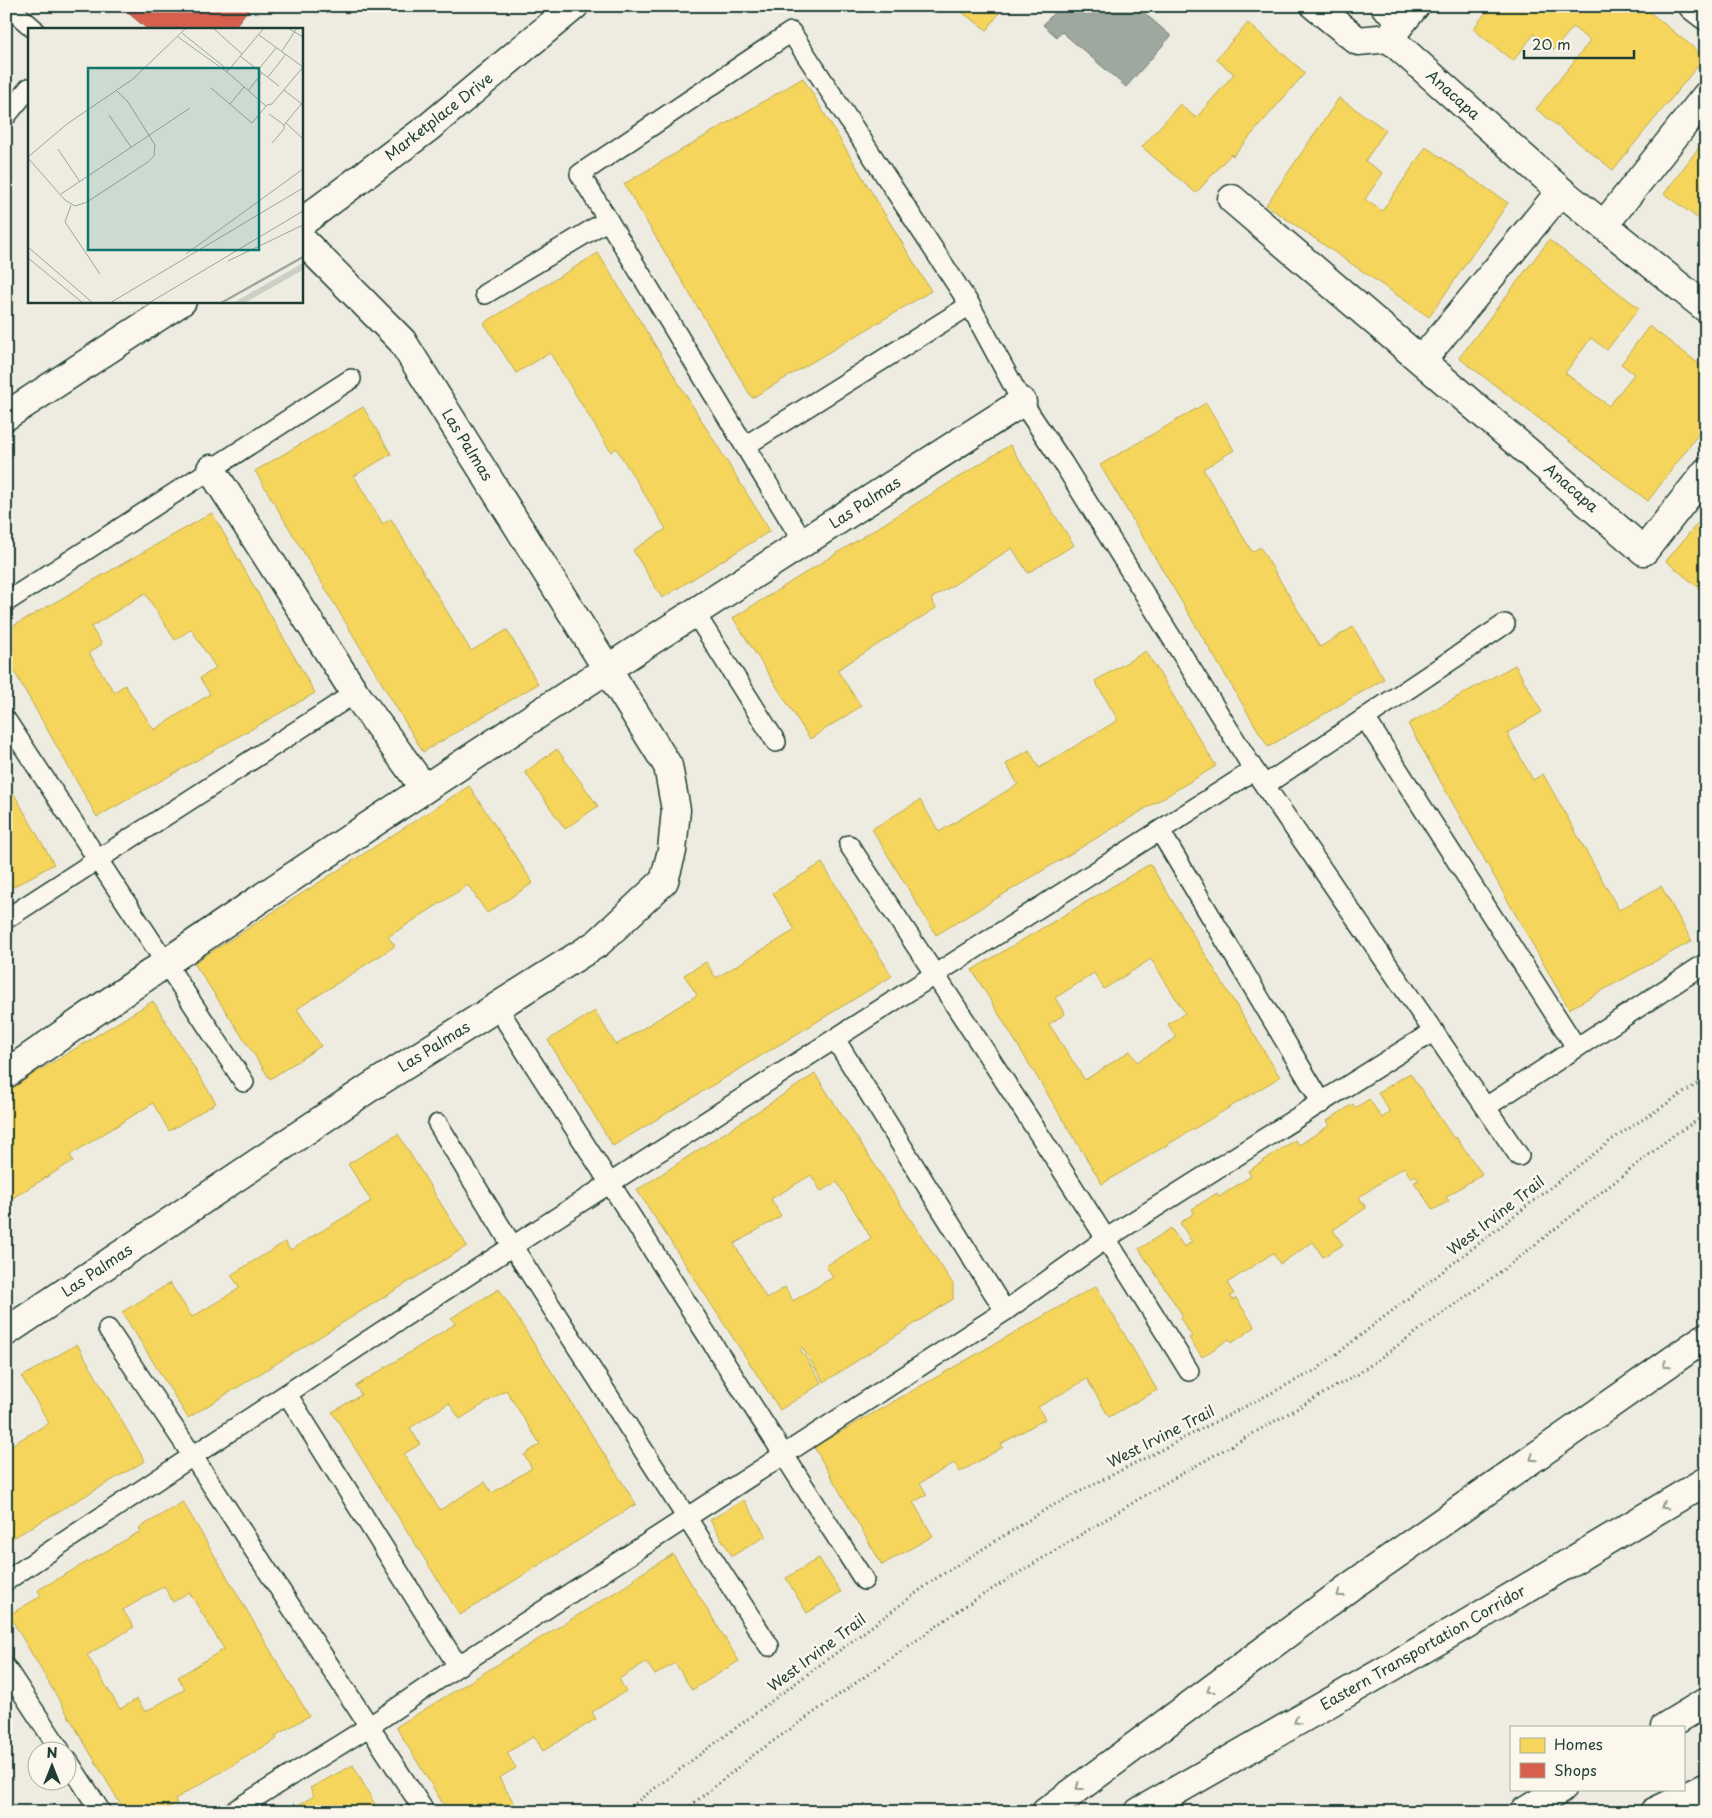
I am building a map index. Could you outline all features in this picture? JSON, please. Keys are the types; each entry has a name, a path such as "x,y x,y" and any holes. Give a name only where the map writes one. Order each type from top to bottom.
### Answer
{"main road":[{"name":"Marketplace Drive","path":"302,222 429,127 574,6"},
{"name":"Anacapa","path":"1315,6 1358,41 1398,18 1561,191 1706,308"},
{"path":"1693,6 1706,16"},
{"path":"1604,225 1706,96"},
{"path":"1422,360 1561,191"},
{"name":"Anacapa","path":"1232,199 1644,551 1706,472"},
{"name":"Las Palmas","path":"6,1332 370,1088 598,943 664,881 672,851 676,810 668,766 402,341 302,240"},
{"path":"6,416 180,302"},
{"name":"Las Palmas","path":"6,1074 165,962 424,788 1022,402"},
{"path":"211,469 355,693 424,788"},
{"path":"1046,1812 1351,1586 1706,1336"},
{"name":"Eastern Transportation Corridor","path":"1139,1812 1463,1626 1706,1481"},
{"path":"1667,1726 1706,1702"},
{"path":"1654,1812 1706,1787"},
{"path":"1524,1812 1559,1790"}],"lane":[{"path":"8,6 33,28"},
{"path":"803,542 580,174 791,32 970,304 1022,402 1063,462 1259,778 1519,1156"},
{"path":"6,116 28,89"},
{"path":"485,294 608,220"},
{"path":"745,446 970,304"},
{"path":"6,602 350,379"},
{"path":"696,613 776,742"},
{"path":"6,1581 192,1455 936,974 1160,831 1365,718 1505,624"},
{"path":"6,919 355,693"},
{"path":"1365,718 1576,1047"},
{"path":"6,720 244,1082"},
{"path":"1160,831 1322,1102"},
{"path":"850,845 1107,1238 1189,1371"},
{"path":"1486,1107 1706,963"},
{"path":"497,1007 864,1580"},
{"path":"232,1812 370,1726 458,1666 1004,1311 1107,1238 1434,1032"},
{"path":"835,1039 1004,1311"},
{"path":"438,1124 513,1247 769,1646"},
{"path":"108,1329 425,1812"},
{"path":"287,1394 458,1666"},
{"path":"6,1668 53,1740"},
{"path":"78,1776 101,1812"}],"path":[{"name":"West Irvine Trail","path":"623,1812 944,1574 1048,1508 1316,1370 1613,1139 1706,1078"},
{"path":"683,1812 752,1756 968,1604 1160,1486 1358,1374 1506,1267 1675,1134 1706,1115"}],"shaded area":[{"path":"1060,6 1136,6 1171,36 1126,87 1062,32 1057,37 1043,25"}],"building: Homes":[{"path":"953,6 1004,6 987,30"},
{"path":"1491,6 1642,6 1705,57 1613,170 1536,109 1590,41 1573,27 1554,50 1534,34 1513,61 1473,29"},
{"path":"1248,23 1305,73 1233,156 1231,154 1196,193 1142,147 1180,104 1196,118 1234,74 1216,59"},
{"path":"803,78 931,291 752,398 624,184"},
{"path":"1339,98 1386,130 1365,161 1383,173 1365,199 1382,211 1426,147 1508,203 1429,317 1266,205"},
{"path":"1706,138 1706,224 1664,194"},
{"path":"1549,240 1639,308 1607,350 1591,338 1565,373 1609,406 1634,374 1621,364 1649,326 1706,369 1706,424 1648,501 1459,358"},
{"path":"598,253 770,531 662,598 633,550 666,529 616,448 611,452 550,353 516,373 484,323"},
{"path":"1206,403 1234,450 1203,469 1252,552 1260,547 1320,647 1353,627 1384,679 1268,747 1100,465"},
{"path":"363,407 391,454 354,476 383,524 391,519 471,651 507,630 538,684 423,752 255,471"},
{"path":"1010,445 1074,545 1028,573 1012,548 931,599 936,608 837,670 861,706 810,739 733,618"},
{"path":"212,513 315,693 97,817 6,657 6,630","holes":["145,593 175,640 191,629 216,668 200,678 210,694 154,730 125,685 114,692 89,653 102,644 91,627"]},
{"path":"1706,513 1706,594 1666,561"},
{"path":"1146,651 1216,766 936,935 872,829 920,800 939,832 1018,784 1006,764 1029,750 1039,768 1118,720 1095,681"},
{"path":"1515,665 1542,712 1507,733 1533,780 1543,774 1619,910 1661,886 1692,941 1569,1009 1408,724"},
{"path":"557,749 598,806 565,829 525,772"},
{"path":"6,780 54,864 6,891"},
{"path":"469,786 533,883 487,913 468,885 388,937 395,946 297,1009 321,1046 270,1079 194,963"},
{"path":"822,863 892,976 613,1146 548,1040 595,1011 616,1045 697,995 684,975 706,962 716,978 795,930 773,893"},
{"path":"1150,864 1280,1077 1102,1184 972,970","holes":["1151,959 1185,1013 1168,1024 1176,1038 1137,1062 1130,1051 1085,1080 1049,1024 1065,1014 1055,998 1094,973 1104,989"]},
{"path":"153,1001 216,1103 169,1131 153,1103 70,1155 73,1161 6,1202 6,1091"},
{"path":"1410,1073 1454,1139 1456,1137 1482,1174 1446,1197 1449,1201 1433,1210 1414,1182 1419,1180 1415,1175 1411,1178 1404,1167 1359,1197 1366,1208 1333,1230 1343,1245 1323,1257 1313,1242 1280,1264 1273,1253 1227,1283 1234,1294 1230,1296 1233,1300 1236,1298 1255,1327 1232,1343 1229,1339 1202,1357 1189,1338 1192,1336 1180,1318 1183,1316 1139,1249 1171,1228 1184,1247 1192,1242 1180,1223 1194,1213 1192,1209 1217,1193 1219,1197 1251,1176 1248,1171 1295,1140 1299,1145 1330,1125 1327,1121 1353,1104 1355,1108 1369,1099 1382,1118 1390,1112 1378,1093"},
{"path":"815,1074 953,1284 953,1299 824,1382 802,1347 800,1349 822,1383 780,1410 637,1190","holes":["811,1175 821,1191 837,1182 871,1238 826,1266 833,1277 793,1301 785,1287 767,1299 734,1244 781,1216 771,1199"]},
{"path":"398,1134 467,1246 188,1418 122,1312 170,1283 192,1317 240,1288 231,1275 285,1242 290,1250 371,1201 348,1164"},
{"path":"1096,1286 1157,1390 1109,1417 1087,1379 1038,1407 1045,1419 1001,1444 1003,1447 960,1472 954,1463 920,1483 927,1495 913,1502 933,1536 882,1565 814,1447"},
{"path":"499,1289 636,1504 460,1615 332,1412 361,1395 356,1386 455,1324 451,1318","holes":["506,1390 540,1444 524,1455 532,1468 492,1493 485,1482 440,1510 404,1454 420,1444 410,1428 449,1403 460,1419"]},
{"path":"77,1344 145,1461 6,1542 6,1444 8,1447 49,1423 22,1377"},
{"path":"744,1500 766,1536 732,1556 710,1520"},
{"path":"183,1502 309,1716 275,1736 277,1739 175,1799 177,1803 160,1812 125,1812 9,1615 41,1596 38,1590 141,1531 139,1528","holes":["164,1586 173,1602 189,1592 224,1649 178,1677 185,1689 145,1712 137,1699 120,1709 87,1655 134,1627 123,1610"]},
{"path":"673,1554 739,1661 692,1690 675,1663 655,1675 646,1662 619,1679 626,1691 592,1712 596,1719 543,1751 534,1736 507,1753 516,1768 499,1778 517,1808 511,1812 448,1812 396,1727 635,1580 634,1578"},
{"path":"819,1558 841,1592 807,1613 786,1578"},
{"path":"353,1765 379,1812 286,1812 314,1796 310,1788"}],"building: Shops":[{"path":"120,6 251,6 234,28 146,28"}]}
